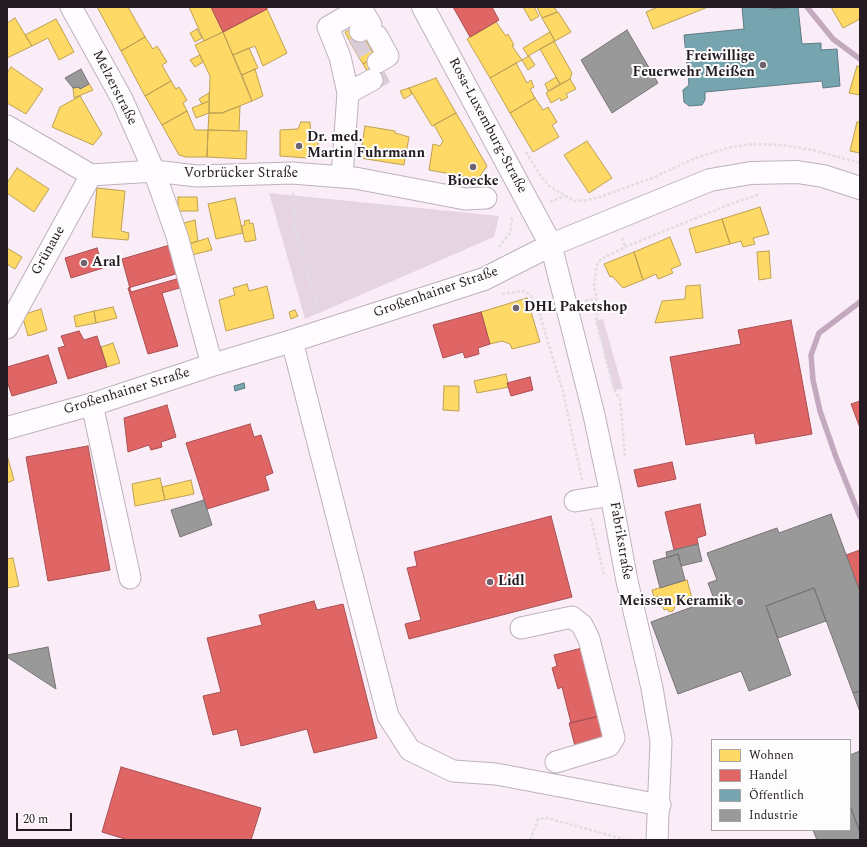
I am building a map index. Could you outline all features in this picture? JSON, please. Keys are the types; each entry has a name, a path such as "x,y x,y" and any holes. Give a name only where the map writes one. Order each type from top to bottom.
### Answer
{"main road":[{"name":"Rosa-Luxemburg-Straße","path":"423,7 552,245"},
{"name":"Großenhainer Straße","path":"7,428 92,404 212,365 292,342 484,279 552,245 710,180 751,173 797,172 823,176 860,188"}],"street":[{"name":"Melzerstraße","path":"71,7 122,99 154,172 176,236 212,365"},
{"path":"347,87 378,68 358,34"},
{"path":"342,177 347,87 358,34"},
{"path":"7,126 91,175"},
{"name":"Vorbrücker Straße","path":"91,175 154,172 197,176 292,173 342,177 465,199 486,198"},
{"name":"Grünaue","path":"7,328 91,175"},
{"name":"Fabrikstraße","path":"552,245 594,415 611,495 626,582 652,688 662,741 660,805 657,840"},
{"path":"292,342 355,557 388,716 410,750 453,771 496,774 660,805"},
{"path":"92,404 130,578"},
{"path":"581,500 611,495"},
{"path":"521,628 572,617 582,625 590,639 614,738 609,746 556,762"}],"path":[{"path":"292,173 295,228 325,331"},
{"path":"625,456 620,399 614,390 596,321 598,309 594,284 594,273 601,259 625,247 721,208 762,194"},
{"path":"498,248 510,233 512,225 511,214"},
{"path":"516,292 524,291 530,294 538,305 562,392 581,500 606,583"},
{"path":"530,840 538,819 547,818 627,840"}],"shaded area":[{"path":"269,193 499,216 494,237 305,319"},
{"path":"603,319 623,389 614,390 596,321"}],"building: Wohnen":[{"path":"97,7 128,7 145,37 121,51"},
{"path":"189,7 211,7 223,32 204,41"},
{"path":"523,7 534,7 539,16 531,21"},
{"path":"537,7 554,7 557,12 542,18"},
{"path":"658,7 708,7 653,29 646,12"},
{"path":"831,7 860,7 860,19 843,28"},
{"path":"267,9 287,53 263,66 255,46 233,55 223,32"},
{"path":"558,12 571,32 555,41 542,18"},
{"path":"15,18 32,46 7,58 7,23"},
{"path":"56,19 74,52 59,60 48,38 32,46 25,35"},
{"path":"496,22 506,36 508,34 514,45 512,46 522,60 490,78 467,39"},
{"path":"357,26 363,36 351,44 345,32"},
{"path":"197,29 202,38 195,42 190,33"},
{"path":"223,32 252,101 222,113 209,113 210,76 195,45"},
{"path":"550,32 555,41 528,56 523,48"},
{"path":"363,36 371,49 358,56 351,44"},
{"path":"145,37 153,49 157,46 167,62 162,65 171,81 145,96 121,51"},
{"path":"554,41 572,73 570,79 560,84 540,49"},
{"path":"249,48 258,68 242,75 233,55"},
{"path":"371,49 375,56 363,64 358,56"},
{"path":"200,55 203,62 195,67 190,60"},
{"path":"375,56 382,69 370,76 363,64"},
{"path":"529,56 535,65 528,70 522,60"},
{"path":"516,63 527,83 531,80 534,87 530,89 535,98 510,113 490,78"},
{"path":"857,66 860,67 860,95 849,93"},
{"path":"11,67 43,89 26,114 7,103 7,73"},
{"path":"255,69 263,96 252,101 242,75"},
{"path":"382,69 388,79 376,87 370,76"},
{"path":"556,77 560,84 548,91 545,84"},
{"path":"436,78 456,113 432,126 409,88"},
{"path":"570,79 576,89 566,94 568,97 561,101 560,98 551,103 546,93"},
{"path":"171,81 176,89 179,87 187,100 183,103 187,111 162,125 145,96"},
{"path":"89,84 93,90 74,98 73,88 79,87 80,89"},
{"path":"409,88 412,94 404,99 400,91"},
{"path":"209,93 209,101 202,104 199,99"},
{"path":"80,96 102,134 93,145 52,127 60,107"},
{"path":"535,98 543,110 548,107 557,122 552,125 559,137 533,152 510,113"},
{"path":"209,101 209,113 196,118 192,108"},
{"path":"240,106 239,131 208,130 209,113 222,113"},
{"path":"187,111 195,130 208,130 207,157 186,157 179,155 162,125"},
{"path":"456,113 487,166 478,179 429,170 433,144 440,146 443,141 434,125"},
{"name":"Dr. med. Martin Fuhrmann","path":"301,122 310,122 311,136 318,136 318,156 307,156 307,158 280,156 280,130 298,129"},
{"path":"857,122 860,122 860,153 850,151"},
{"path":"365,126 395,131 395,133 409,137 404,165 360,158"},
{"path":"208,130 247,131 246,159 207,157"},
{"path":"587,141 612,178 589,193 564,155"},
{"path":"17,168 49,189 34,212 7,193 7,183"},
{"path":"97,188 125,191 121,231 129,233 128,240 92,237"},
{"path":"178,197 197,197 198,211 178,211"},
{"path":"235,198 243,233 216,239 208,204"},
{"path":"760,207 769,234 753,238 755,244 743,247 741,241 730,244 722,219"},
{"path":"722,219 730,244 696,253 689,229"},
{"path":"195,220 198,241 189,244 184,223"},
{"path":"249,220 250,224 253,223 256,240 245,242 241,226 245,225 244,221"},
{"path":"670,237 681,265 671,269 673,273 658,279 656,274 643,280 634,252"},
{"path":"208,238 212,250 192,255 189,244"},
{"path":"7,248 22,257 15,269 7,264"},
{"path":"769,251 771,278 759,280 757,252"},
{"path":"634,252 643,280 623,288 612,276 610,277 604,264"},
{"path":"247,284 249,291 267,286 274,318 226,331 219,300 235,295 233,288"},
{"path":"700,285 703,318 655,323 662,301 685,299 686,286"},
{"path":"527,298 540,342 512,349 510,344 502,341 490,344 481,312"},
{"path":"113,307 117,318 96,323 94,311"},
{"path":"41,309 47,330 28,336 22,315"},
{"path":"295,310 298,316 291,319 289,312"},
{"path":"94,311 96,323 76,327 74,316"},
{"path":"113,343 120,363 107,367 101,347"},
{"path":"506,374 509,387 477,393 474,381"},
{"path":"444,386 459,386 459,411 443,410"},
{"path":"7,455 14,480 7,483"},
{"path":"160,478 165,500 135,506 132,484"},
{"path":"191,480 194,494 165,500 162,487"},
{"path":"13,558 19,586 7,588 7,559"},
{"path":"687,580 692,598 677,602 673,611 669,612 668,609 664,610 663,606 661,607 658,596 654,597 652,590"}],"building: Handel":[{"path":"211,7 266,7 267,9 223,32"},
{"path":"453,7 492,7 499,20 470,37"},
{"path":"170,245 180,278 131,292 122,259"},
{"name":"Aral","path":"97,248 103,268 71,278 65,258"},
{"path":"179,273 183,287 162,293 178,346 148,354 128,288"},
{"path":"481,312 490,344 478,348 479,354 465,358 463,352 443,358 433,325"},
{"path":"791,320 812,434 756,444 754,433 686,445 670,357 741,344 738,330"},
{"path":"79,331 84,340 97,336 107,367 68,379 58,348 65,346 61,336"},
{"path":"48,355 57,383 12,396 7,381 7,367"},
{"path":"530,377 533,390 511,396 507,383"},
{"path":"860,401 860,428 851,404"},
{"path":"167,405 176,437 161,442 162,447 151,450 149,445 128,452 124,418"},
{"path":"250,424 254,437 261,435 273,473 265,476 269,490 207,509 186,443"},
{"path":"88,446 110,570 48,581 26,457"},
{"path":"672,462 676,479 638,487 634,470"},
{"path":"700,504 706,535 697,538 698,544 674,550 665,512"},
{"name":"Lidl","path":"551,516 572,597 409,639 405,624 421,620 407,568 417,566 414,552"},
{"path":"860,550 860,591 846,555"},
{"path":"314,601 317,610 343,604 377,738 314,753 307,729 241,746 237,729 213,735 203,696 221,692 207,638 262,625 259,615"},
{"path":"586,647 603,715 571,723 562,687 558,689 552,668 557,666 554,655"},
{"path":"600,716 606,738 575,746 569,723"},
{"path":"121,767 261,808 251,840 128,840 102,832"}],"building: Öffentlich":[{"name":"Freiwillige Feuerwehr Meißen","path":"742,7 768,7 768,9 798,7 802,44 821,43 821,50 837,49 840,86 823,88 822,81 705,92 705,100 702,105 689,106 684,102 683,90 689,85 684,35 744,29"},
{"path":"244,383 245,388 235,391 234,386"}],"building: Industrie":[{"path":"627,30 658,83 612,113 581,60"},
{"path":"81,69 89,84 80,89 79,87 73,88 65,78"},
{"path":"204,500 212,525 180,537 171,510"},
{"name":"Meissen Keramik","path":"831,514 860,592 860,691 853,693 814,588 766,606 791,675 749,691 741,671 678,694 651,622 714,599 708,583 717,580 707,553 777,528 779,533"},
{"path":"698,544 702,561 681,566 678,554 667,558 666,552"},
{"path":"678,554 685,580 660,588 653,561"},
{"path":"814,588 826,621 778,638 766,606"},
{"path":"48,647 56,689 7,657 7,655"},
{"path":"860,691 860,712 853,693"},
{"path":"860,751 860,832 851,809 851,755"},
{"path":"851,809 860,832 860,840 817,840 813,831 851,831"}],"waterway":[{"path":"807,7 833,39 860,59"},
{"path":"860,302 819,333 811,355 813,380 820,411 836,457 860,517"}],"tunnel":[{"path":"354,49 366,42"},
{"path":"372,80 385,73"}],"place":[{"name":"Freiwillige Feuerwehr Meißen","path":"763,65"},
{"name":"Dr. med. Martin Fuhrmann","path":"299,146"},
{"name":"Bioecke","path":"473,167"},
{"name":"Aral","path":"84,263"},
{"name":"DHL Paketshop","path":"516,308"},
{"name":"Lidl","path":"490,582"},
{"name":"Meissen Keramik","path":"740,602"}]}
